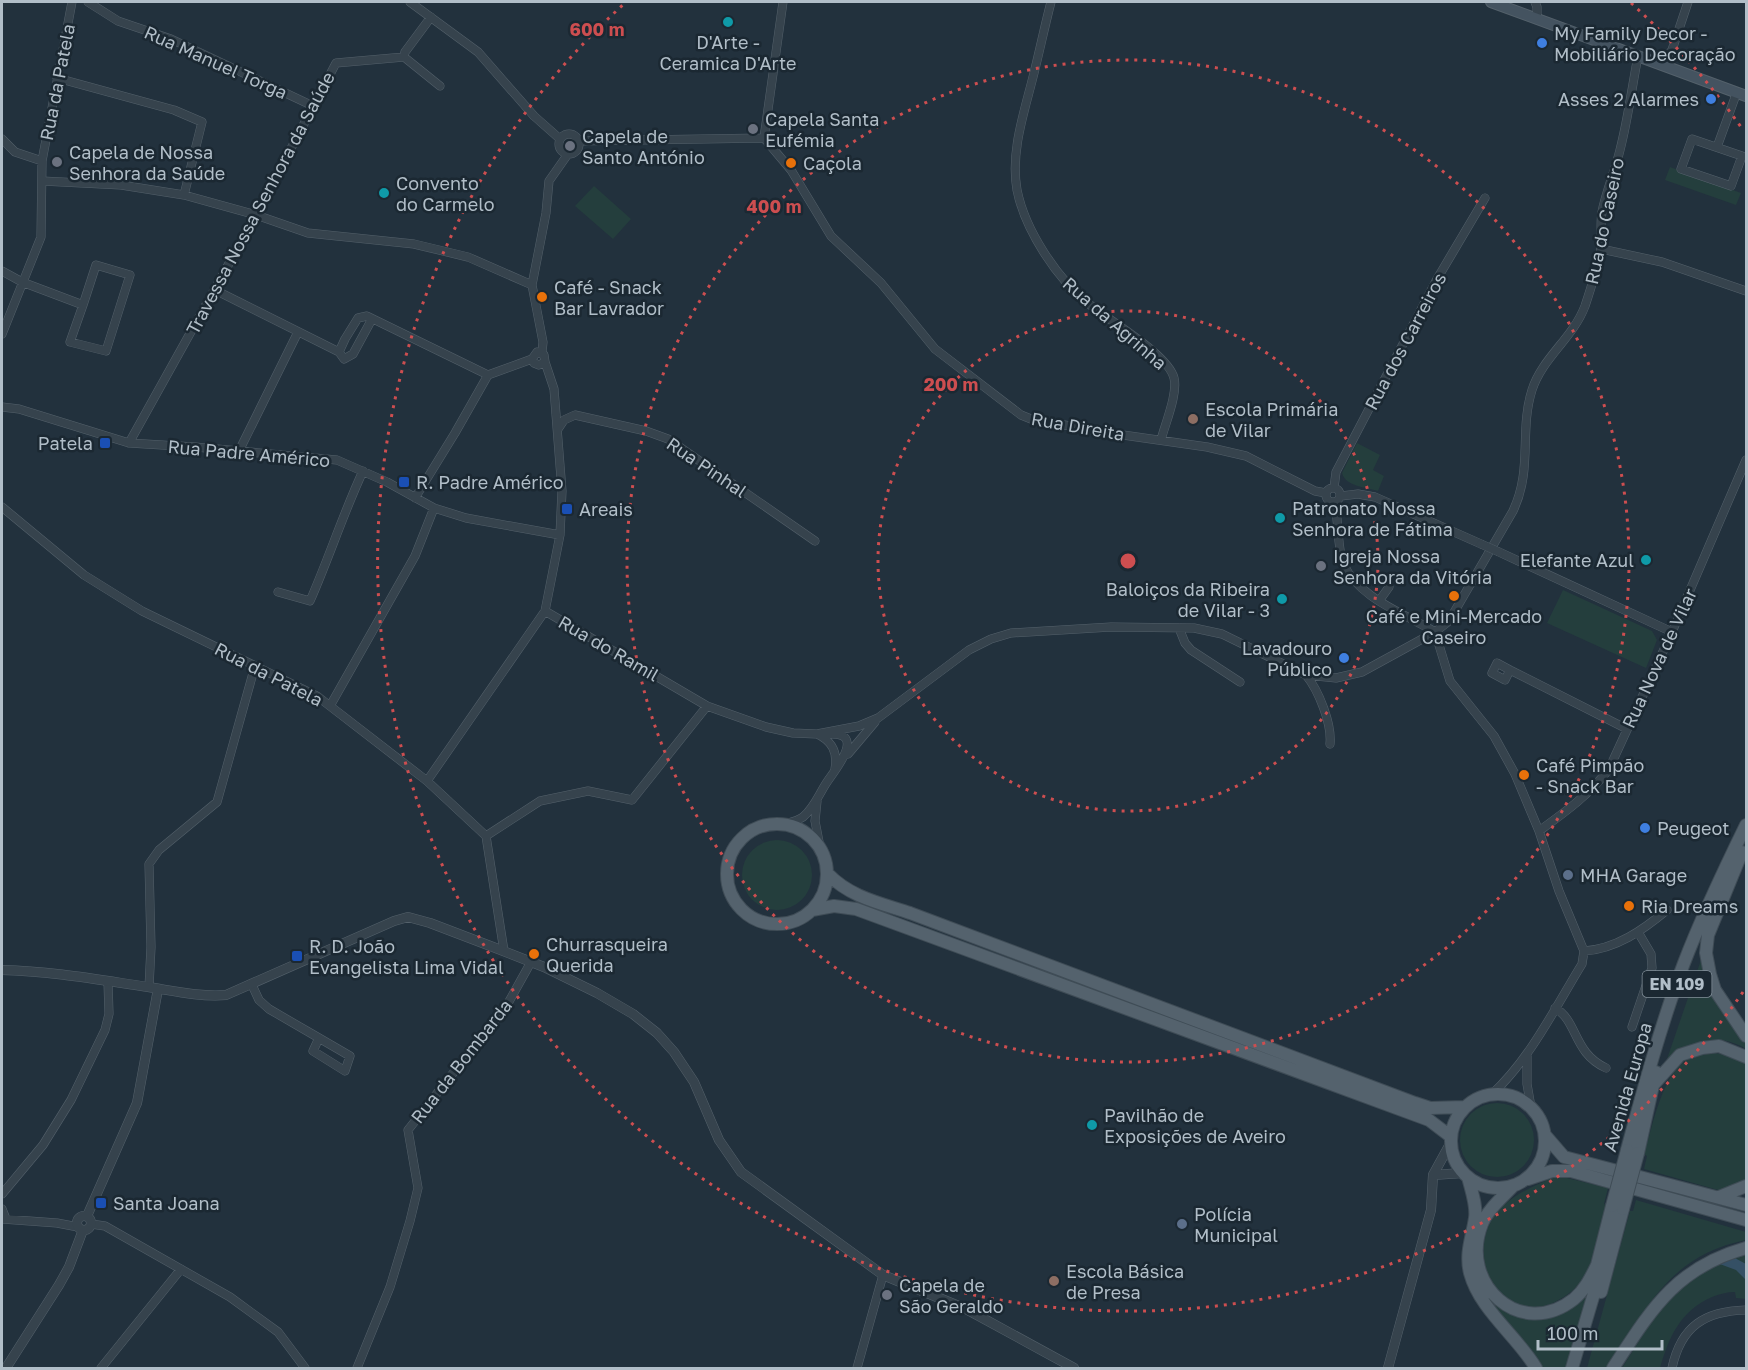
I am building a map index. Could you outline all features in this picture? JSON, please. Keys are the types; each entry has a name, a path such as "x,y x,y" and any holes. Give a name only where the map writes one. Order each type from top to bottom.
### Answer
{"main road":[{"path":"1491,2 1742,94"},
{"path":"770,824 785,824 800,828 812,836 820,847 826,860 828,874 821,900 812,910 789,923 776,924 762,922 738,907 730,894 727,879 728,863 733,849 742,837 755,828 770,824"},
{"name":"Avenida Europa","path":"1580,1368 1652,1058 1685,961 1746,825"},
{"path":"1744,848 1708,935 1706,953 1715,990 1746,1036"},
{"name":"Avenida Europa","path":"1632,1152 1662,1050 1692,963 1744,848"},
{"path":"828,874 839,886 852,893 1415,1103 1430,1108 1464,1107"},
{"path":"812,910 834,906 856,909 1429,1120 1450,1140"},
{"path":"1653,1085 1680,1055 1702,1048 1719,1046 1746,1057"},
{"path":"1536,1368 1476,1290 1470,1272 1467,1257 1475,1218 1475,1206 1465,1175 1452,1155 1450,1140 1457,1116 1464,1107 1482,1096 1492,1094 1513,1096 1531,1107 1538,1115 1545,1135 1545,1146 1538,1166 1489,1212 1482,1222 1477,1263 1482,1279 1491,1293 1504,1304 1518,1310 1533,1313 1552,1311 1576,1297 1598,1265"},
{"path":"1545,1135 1564,1156 1746,1205"},
{"path":"1465,1175 1482,1185 1493,1188 1519,1183 1552,1171 1571,1171 1746,1220"},
{"path":"1719,1197 1746,1186"},
{"name":"Avenida Europa","path":"1572,1368 1594,1290 1598,1265 1618,1208"},
{"path":"1726,1214 1746,1213"},
{"path":"1613,1368 1647,1317 1682,1279 1702,1265 1728,1253 1746,1248"}],"street":[{"name":"Rua da Patela","path":"2,334 41,237 42,161 72,2"},
{"name":"Rua Manuel Torga","path":"88,2 118,21 171,39 313,106"},
{"path":"410,2 478,52 534,116 560,139"},
{"path":"560,139 569,134 578,141 764,138 783,2"},
{"name":"Rua da Agrinha","path":"1051,2 1020,127 1016,169 1017,189 1022,208 1047,260 1066,283 1088,304 1153,352 1171,369 1175,380 1175,390 1161,440"},
{"path":"1535,2 1537,19"},
{"path":"1661,64 1672,50 1688,2"},
{"path":"431,17 405,51 404,57 440,86"},
{"name":"Rua do Caseiro","path":"1306,675 1336,678 1356,674 1435,632 1449,621 1501,534 1521,493 1525,474 1527,412 1537,375 1571,331 1584,308 1601,246 1602,214 1620,150 1638,56"},
{"name":"Travessa Nossa Senhora da Saúde","path":"129,443 256,215 336,63 404,57"},
{"path":"57,78 174,110 202,122 184,195"},
{"path":"1717,147 1742,94"},
{"name":"Rua Direita","path":"764,138 791,170 831,236 881,283 935,349 1026,418 1207,447 1246,456 1314,491 1330,490"},
{"path":"2,139 15,152 42,161"},
{"path":"560,139 561,150 568,154"},
{"path":"1692,139 1717,147 1742,156 1731,186 1681,169 1692,139"},
{"path":"532,359 539,365 545,362 546,357 542,352 543,342 532,285 546,213 549,181 568,154 576,151 578,141"},
{"path":"42,181 121,185 184,195 256,215 308,233 414,244 468,257 532,285"},
{"name":"Rua dos Carreiros","path":"1330,490 1336,472 1428,297 1485,198"},
{"path":"1601,246 1662,262 1746,291"},
{"path":"96,265 130,275 106,351 70,342 83,305 96,265"},
{"path":"2,271 22,282 83,305"},
{"path":"215,290 339,352 344,359 353,354 372,319"},
{"path":"339,352 358,318 367,316 488,375"},
{"path":"239,451 298,332"},
{"path":"415,498 488,375 532,359 534,354 542,352"},
{"name":"Rua do Ramil","path":"545,362 554,389 562,490 560,536 545,610 707,706 766,728 793,733 817,734"},
{"name":"Rua Padre Américo","path":"2,407 19,409 129,443 337,460 387,482 434,508 466,518 560,536"},
{"name":"Rua Pinhal","path":"558,429 564,420 575,415 668,439 815,541"},
{"name":"Rua Nova de Vilar","path":"1539,831 1580,801 1609,769 1672,632 1746,460"},
{"path":"278,592 310,601 363,471"},
{"path":"1492,1094 1510,1077 1528,1051 1582,964 1584,951 1515,774 1494,736 1450,681 1435,632 1379,601 1353,579 1342,561 1338,499 1339,491 1330,490 1328,501 1338,499 1358,494 1376,497 1672,632"},
{"name":"Rua da Patela","path":"2,507 84,575 142,611 317,696 427,781 486,836"},
{"path":"330,706 415,556 434,508"},
{"path":"1379,601 1389,587"},
{"path":"427,781 545,610"},
{"path":"785,824 804,816 817,801 841,762 878,718 958,657 991,639 1011,633 1111,627 1194,628 1222,634 1306,675 1318,692 1331,734 1330,744"},
{"path":"1179,628 1185,643 1191,650 1240,682"},
{"path":"2,1209 4,1219 57,1223 87,1229 136,1103 154,988 149,864 159,850 217,802 255,666"},
{"path":"1510,670 1627,729"},
{"path":"504,951 486,836 540,801 588,791 632,800 707,706"},
{"path":"817,734 859,726 878,718"},
{"path":"817,734 836,734 847,741 847,748 841,762"},
{"path":"817,734 829,740 835,750 835,770"},
{"path":"817,801 815,821 820,847"},
{"path":"1584,951 1612,945 1638,932 1667,910"},
{"path":"2,970 26,970 208,997 226,995 394,921 408,917 430,922 531,962 597,993 633,1014 657,1033 674,1052 694,1082 719,1140 741,1172 883,1275 966,1309 1074,1368"},
{"path":"1632,1027 1652,968 1651,954 1638,932"},
{"name":"Rua da Bombarda","path":"357,1368 390,1287 418,1188 408,1130 507,1005 531,962"},
{"path":"2,1194 43,1145 71,1100 105,1030 109,1014 108,982"},
{"path":"252,985 260,1000 269,1009 319,1038 350,1056 345,1071 313,1051 319,1038"},
{"path":"1555,1008 1570,1023 1579,1045 1590,1057 1606,1068"},
{"path":"1528,1051 1526,1067 1531,1107"},
{"path":"1388,1368 1431,1210 1433,1175 1450,1140"},
{"path":"1433,1175 1465,1175"},
{"path":"89,1220 105,1226 230,1297 278,1332 305,1368"},
{"path":"6,1368 69,1267 80,1228"},
{"path":"101,1368 181,1269"},
{"path":"857,1368 883,1275"},
{"path":"1672,1368 1674,1358 1686,1334 1702,1319 1726,1311 1746,1310"}],"green space":[{"path":"1670,167 1741,193 1736,205 1665,180"},
{"path":"594,186 631,219 613,239 575,206"},
{"path":"1357,443 1380,455 1373,470 1384,476 1378,491 1357,486 1344,478 1342,473"},
{"path":"1563,590 1652,631 1657,640 1646,668 1547,623"},
{"path":"784,840 797,846 806,855 810,861 812,875 810,889 802,900 791,908 770,910 752,900 744,889 742,868 752,850 763,842"},
{"path":"1702,957 1746,1042 1746,1049 1726,1041 1706,1041 1686,1047 1667,1059"},
{"path":"1715,1053 1746,1062 1746,1179 1734,1187 1718,1190 1644,1169 1647,1156 1644,1154 1658,1105 1669,1080 1687,1060"},
{"path":"1497,1103 1518,1109 1528,1119 1534,1140 1528,1161 1518,1171 1497,1177 1476,1171 1466,1161 1460,1140 1466,1119 1476,1109"},
{"path":"1552,1178 1567,1178 1608,1188 1604,1204 1607,1205 1595,1250 1582,1280 1564,1297 1533,1308 1515,1305 1500,1295 1490,1279 1484,1261 1484,1241 1491,1222 1504,1205 1533,1186"},
{"path":"1636,1200 1746,1232 1746,1240 1720,1247 1679,1271 1649,1305 1609,1368 1587,1368 1630,1211 1633,1211"},
{"path":"1746,1251 1746,1299 1736,1298 1735,1292 1726,1293 1712,1297 1692,1310 1677,1326 1660,1368 1622,1368 1663,1303 1703,1268"},
{"path":"1480,1284 1523,1317 1587,1295 1566,1368 1540,1368 1489,1300"}],"water":[{"path":"1731,1256 1746,1264 1746,1280 1736,1270 1717,1263"}],"place":[{"name":"D'Arte - Ceramica D'Arte","path":"728,22"},
{"name":"My Family Decor - Mobiliário Decoração","path":"1542,43"},
{"name":"Asses 2 Alarmes","path":"1711,99"},
{"name":"Capela Santa Eufémia","path":"753,129"},
{"name":"Capela de Santo António","path":"570,146"},
{"name":"Capela de Nossa Senhora da Saúde","path":"57,162"},
{"name":"Caçola","path":"791,163"},
{"name":"Convento do Carmelo","path":"384,193"},
{"name":"Café - Snack Bar Lavrador","path":"542,297"},
{"name":"Escola Primária de Vilar","path":"1193,419"},
{"name":"Patela","path":"105,443"},
{"name":"R. Padre Américo","path":"404,482"},
{"name":"Areais","path":"567,509"},
{"name":"Patronato Nossa Senhora de Fátima","path":"1280,518"},
{"name":"Elefante Azul","path":"1646,560"},
{"name":"Igreja Nossa Senhora da Vitória","path":"1321,566"},
{"name":"Café e Mini-Mercado Caseiro","path":"1454,596"},
{"name":"Baloiços da Ribeira de Vilar - 3","path":"1282,599"},
{"name":"Lavadouro Público","path":"1344,658"},
{"name":"Café Pimpão - Snack Bar","path":"1524,775"},
{"name":"Peugeot","path":"1645,828"},
{"name":"MHA Garage","path":"1568,875"},
{"name":"Ria Dreams","path":"1629,906"},
{"name":"Churrasqueira Querida","path":"534,954"},
{"name":"R. D. João Evangelista Lima Vidal","path":"297,956"},
{"name":"Pavilhão de Exposições de Aveiro","path":"1092,1125"},
{"name":"Santa Joana","path":"101,1203"},
{"name":"Polícia Municipal","path":"1182,1224"},
{"name":"Escola Básica de Presa","path":"1054,1281"},
{"name":"Capela de São Geraldo","path":"887,1295"}]}
